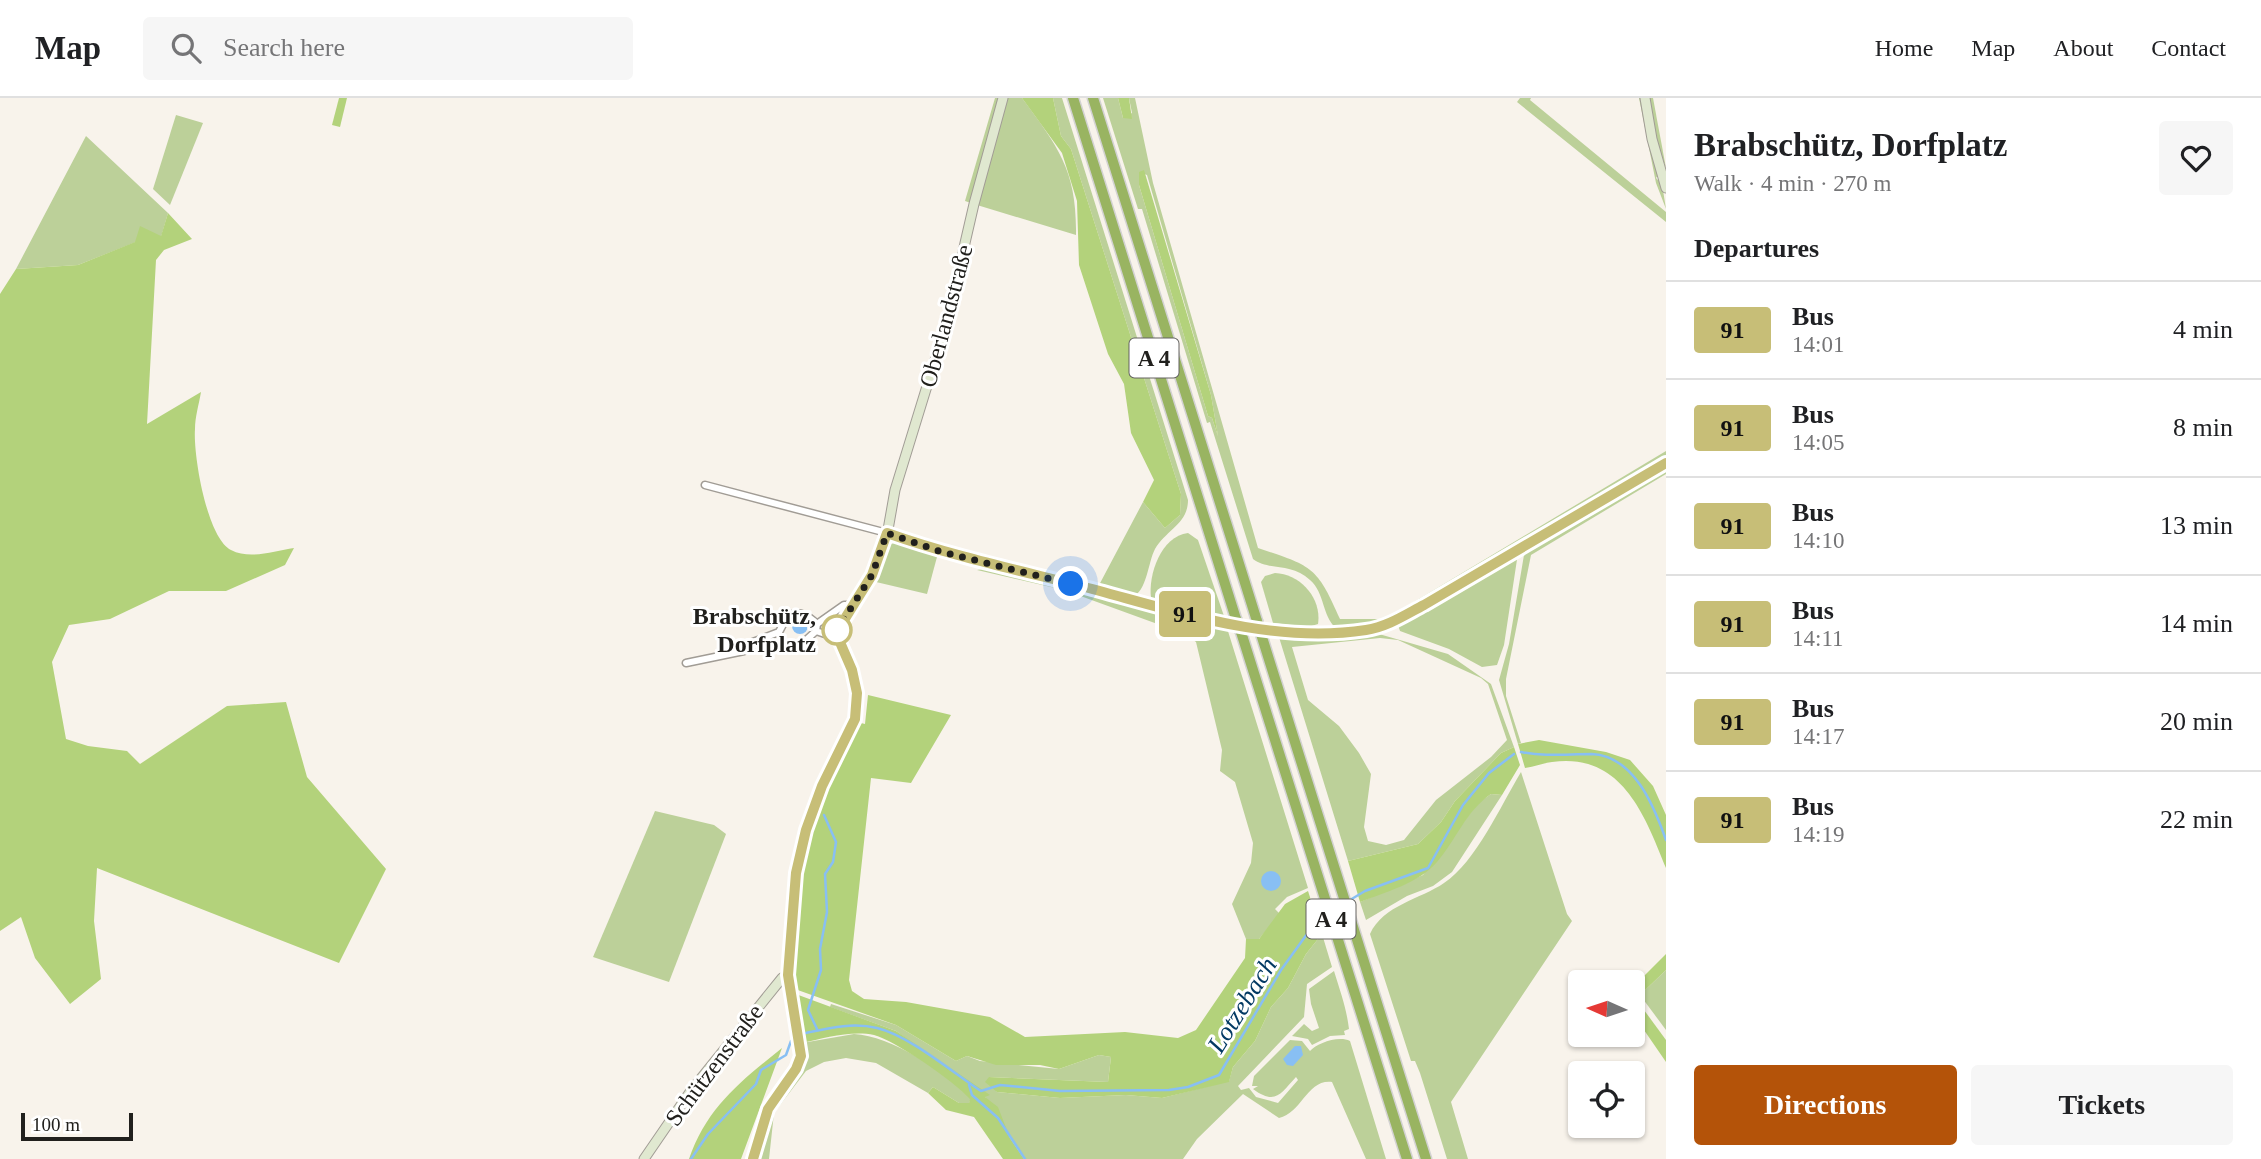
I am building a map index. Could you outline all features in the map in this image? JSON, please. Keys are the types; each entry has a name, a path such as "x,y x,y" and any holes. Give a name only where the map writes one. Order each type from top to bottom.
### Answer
{"highway":[{"name":"A 4","path":"1073,98 1406,1159"},
{"name":"A 4","path":"1093,98 1426,1159"}],"street":[{"name":"Oberlandstraße","path":"837,638 842,620 872,575 887,533 895,490 947,321 974,204 1003,98"},
{"path":"1645,98 1665,181"},
{"path":"705,485 887,533 975,561 1225,623 1278,630 1360,631 1388,624 1424,605 1666,463"},
{"path":"806,641 816,627 844,605 851,605"},
{"path":"686,663 744,651 753,642 779,632 788,615 797,612 809,616 816,627 837,638 852,670 857,693 855,719 822,786 801,848 792,904 788,975 801,1056 796,1069 768,1109 753,1159"},
{"name":"Schützenstraße","path":"644,1159 734,1035 782,978 788,975"}],"green space":[{"path":"339,98 347,98 340,127 332,125"},
{"path":"995,98 1000,98 971,203 965,201"},
{"path":"1007,98 1022,98 1056,146 1073,194 1076,235 977,205"},
{"path":"1022,98 1053,98 1061,136 1071,149 1181,494 1180,515 1165,528 1143,502 1154,480 1131,433 1124,384 1108,354 1079,265 1077,201 1062,153"},
{"path":"1053,98 1062,98 1188,500 1180,521 1155,549 1144,583 1132,597 1098,587 1143,502 1165,528 1180,515 1181,494 1071,149 1061,136"},
{"path":"1103,98 1118,98 1123,118 1132,113 1129,98 1135,98 1153,183 1258,548 1290,559 1311,570 1325,588 1340,619 1381,619 1369,627 1336,628 1328,617 1315,585 1303,574 1259,563 1253,559 1210,422 1207,423 1142,209 1138,209","holes":["1139,172 1147,175 1211,395 1218,436 1212,418 1208,416 1139,185"]},
{"path":"1118,98 1129,98 1132,119 1123,118"},
{"path":"1520,98 1531,98 1530,100 1666,212 1666,222 1517,102"},
{"path":"1639,98 1642,98 1658,175 1656,178 1662,184 1666,209 1656,183"},
{"path":"1649,98 1653,98 1666,168 1656,141"},
{"path":"176,115 203,123 170,205 153,189"},
{"path":"86,136 168,213 161,237 136,242 78,265 16,269"},
{"path":"1144,170 1211,395 1218,436 1212,418 1208,416 1139,185 1139,172"},
{"path":"168,213 192,239 164,250 156,260 147,424 201,392 195,424 196,457 203,495 222,542 231,550 246,554 294,548 285,565 226,591 169,591 110,619 69,625 52,662 66,739 88,746 127,751 140,764 227,706 286,702 307,777 386,869 339,963 97,868 94,921 101,979 70,1004 35,958 21,917 0,931 0,294 16,269 78,265 135,242 140,226 161,236"},
{"path":"1666,451 1666,459 1399,616 1397,612"},
{"path":"1666,466 1666,474 1531,555 1506,679 1506,696 1521,743 1518,744 1499,680 1509,644 1525,549"},
{"path":"1188,533 1198,540 1225,619 1157,603 1151,598 1152,579 1158,558 1170,541"},
{"path":"899,542 937,557 927,594 876,582 890,544"},
{"path":"1518,553 1504,645 1497,665 1482,667 1449,649 1400,631 1398,625 1403,621"},
{"path":"989,568 1227,628 1308,888 1287,897 1275,909 1280,914 1258,940 1246,939 1232,904 1251,863 1253,843 1235,782 1220,771 1222,750 1196,642 1185,634 1064,590 977,570"},
{"path":"1275,573 1293,578 1308,590 1317,606 1318,624 1308,627 1273,623 1261,582 1265,576"},
{"path":"1278,634 1379,634 1448,654 1491,684 1514,747 1501,753 1455,801 1441,822 1418,844 1348,861","holes":["1380,638 1398,640 1481,678 1488,684 1507,740 1491,757 1436,800 1404,840 1386,845 1368,841 1364,827 1371,774 1339,726 1308,700 1292,647"]},
{"path":"868,695 951,715 911,783 871,778 849,980 852,991 864,999 906,1002 990,1017 1025,1037 1125,1032 1178,1038 1196,1030 1245,958 1246,939 1259,939 1285,904 1308,891 1322,934 1306,954 1288,988 1271,1007 1255,1041 1233,1067 1229,1082 1162,1098 1126,1095 1060,1098 997,1092 985,1082 989,1077 1108,1082 1111,1057 1099,1055 1059,1069 1040,1065 996,1065 967,1056 956,1061 896,1025 792,988 795,900 804,847 821,799 857,722 865,724"},
{"path":"1539,740 1606,752 1630,760 1653,786 1666,815 1666,868 1639,809 1613,777 1596,767 1576,762 1552,762 1525,768 1518,744"},
{"path":"1514,747 1520,765 1502,795 1491,794 1482,801 1437,862 1412,881 1360,902 1348,861 1418,844 1441,822 1455,801 1501,753"},
{"path":"1521,772 1567,914 1572,921 1451,1102 1468,1159 1447,1159 1420,1073 1415,1061 1411,1061 1370,934 1376,924 1393,909 1435,889 1456,874 1477,847"},
{"path":"1491,794 1502,795 1452,872 1433,886 1407,896 1366,920 1360,902 1423,875 1478,803"},
{"path":"655,811 714,825 726,834 669,982 593,957"},
{"path":"1322,934 1332,967 1307,984 1304,1017 1238,1086 1241,1090 1249,1088 1256,1097 1278,1103 1298,1080 1296,1077 1282,1092 1273,1097 1261,1094 1253,1089 1258,1086 1252,1086 1254,1076 1290,1040 1302,1041 1310,1051 1328,1041 1350,1041 1386,1159 1366,1159 1332,1082 1323,1082 1310,1091 1287,1115 1279,1118 1243,1094 1197,1139 1183,1159 1024,1159 985,1097 896,1031 830,1007 831,1004 896,1025 956,1061 967,1056 980,1061 1059,1069 1099,1055 1111,1057 1108,1082 989,1077 997,1092 1060,1098 1126,1095 1162,1098 1229,1081 1233,1067 1255,1041 1271,1007 1288,988 1306,954"},
{"path":"1666,954 1666,970 1645,990 1645,975"},
{"path":"1666,970 1666,1030 1645,1002 1645,990"},
{"path":"1334,971 1349,1029 1344,1031 1345,1035 1330,1036 1312,1045 1308,1039 1292,1036 1304,1024 1312,1031 1319,1028 1309,989"},
{"path":"793,993 896,1031 990,1095 985,1097 998,1107 1010,1138 1024,1159 1003,1159 974,1117 946,1110 928,1093 933,1087 959,1103 969,1103 970,1099 938,1072 896,1045 874,1035 857,1033 802,1043"},
{"path":"1645,1011 1666,1040 1666,1062 1645,1031"},
{"path":"854,1034 884,1041 917,1057 960,1088 971,1099 969,1103 959,1103 933,1087 928,1093 876,1063 846,1058 824,1062 806,1071 774,1113 769,1159 755,1159 772,1109 806,1061 802,1043"},
{"path":"782,1048 741,1159 689,1159 705,1124 727,1096"}],"water":[{"path":"797,618 803,618 808,626 806,632 797,634 792,629 792,623"},
{"path":"1271,871 1278,874 1281,881 1278,888 1271,891 1264,888 1261,881 1264,874"},
{"path":"1295,1046 1301,1046 1303,1055 1293,1066 1287,1065 1283,1059"}],"waterway":[{"name":"Lotzebach","path":"1521,752 1547,755 1592,754 1620,763 1631,773 1648,798 1666,840"},
{"name":"Lotzebach","path":"1350,900 1365,891 1428,868 1463,805 1489,773 1514,754"},
{"path":"817,1029 808,1010 821,970 820,949 827,912 825,874 833,862 836,842 824,815"},
{"name":"Lotzebach","path":"806,1033 850,1026 868,1026 890,1032 917,1046 981,1091 1000,1085 1060,1091 1169,1090 1188,1087 1219,1075 1281,970 1315,923 1327,915"},
{"name":"Lotzebach","path":"691,1159 708,1134 756,1084 761,1070 786,1055 791,1041"},
{"path":"969,1085 972,1095 998,1118 1025,1159"}],"bus line":[{"name":"91","path":"753,1159 768,1109 796,1069 801,1056 788,975 796,873 806,830 822,786 855,719 857,693 852,670 836,633 872,575 887,533 975,561 1225,623 1278,630 1360,631 1388,624 1424,605 1666,463"}],"place":[{"name":"Brabschütz, Dorfplatz","path":"837,630"}],"route":[{"path":"837,630 872,575 887,533 942,552 1071,584"}]}
